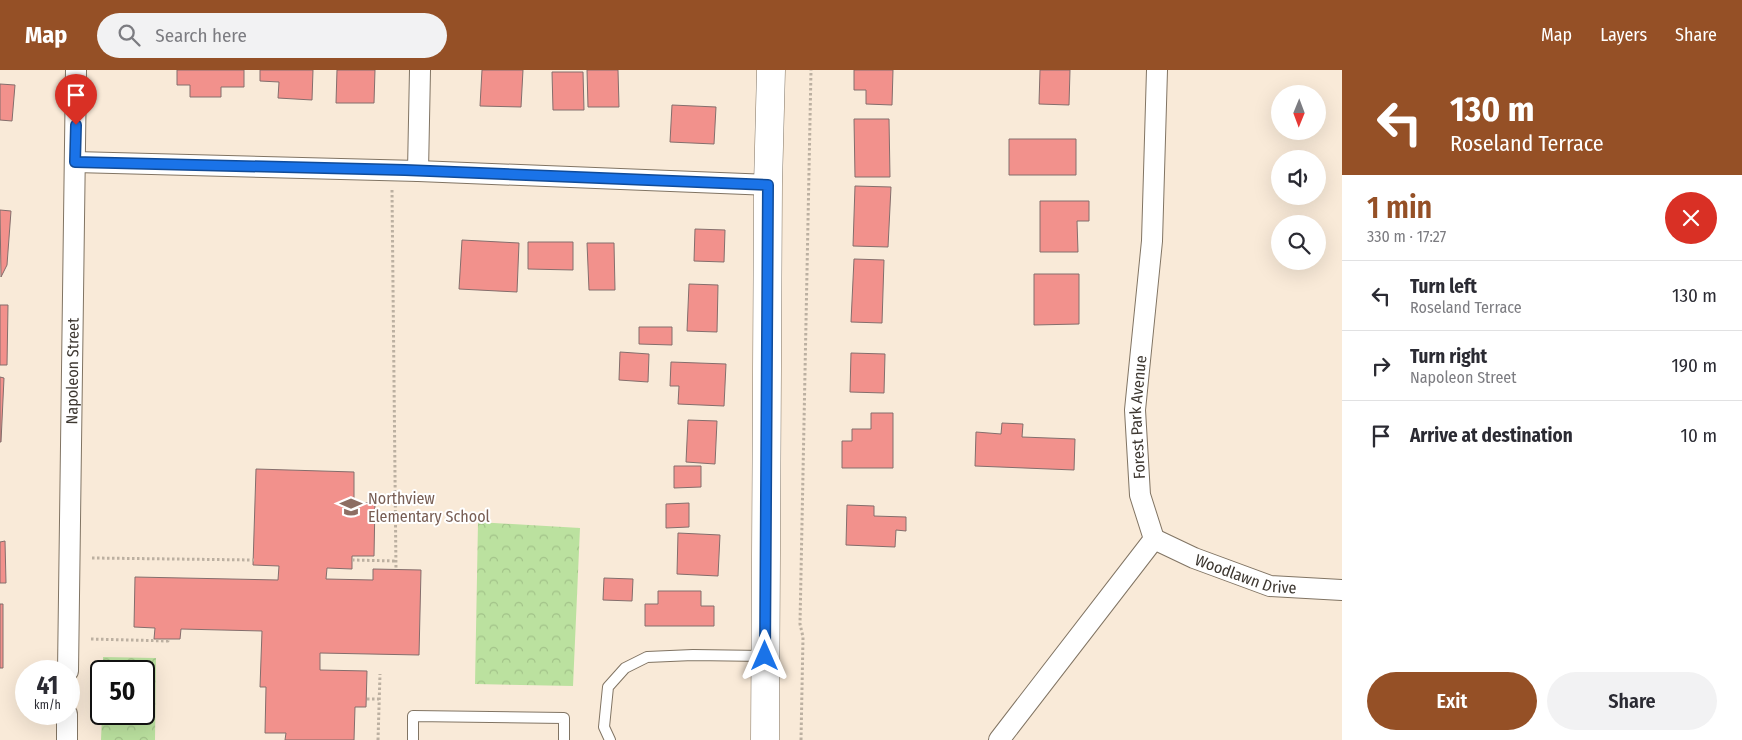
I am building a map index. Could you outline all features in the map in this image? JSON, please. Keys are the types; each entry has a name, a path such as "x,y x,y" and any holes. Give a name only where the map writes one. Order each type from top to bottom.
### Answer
{"main road":[{"path":"765,740 768,185 771,70"}],"street":[{"name":"Napoleon Street","path":"68,660 76,70"},
{"path":"418,171 420,70"},
{"name":"Forest Park Avenue","path":"1154,539 1140,495 1135,410 1152,241 1157,70"},
{"path":"75,162 392,170 768,185"},
{"path":"999,740 1154,539"},
{"name":"Woodlawn Drive","path":"1154,539 1194,558 1270,586 1342,590"},
{"path":"67,725 67,740"}],"lane":[{"path":"610,740 604,727 608,688 625,668 632,664 647,657 693,655 765,656"},
{"path":"413,740 413,716 564,718 564,740"}],"path":[{"path":"801,740 803,638 800,614 811,70"},
{"path":"392,170 396,570"},
{"path":"70,558 254,560"},
{"path":"352,560 396,561"},
{"path":"68,638 168,641 168,639"},
{"path":"378,740 380,674"},
{"path":"367,699 379,699"}],"green space":[{"path":"478,522 580,528 573,686 475,684"},
{"path":"103,657 156,658 155,740 101,740 102,725 155,725 155,660 103,660"}],"building":[{"path":"177,70 244,70 244,87 221,87 221,97 190,97 190,85 177,85"},
{"path":"260,70 313,70 312,100 278,98 279,82 260,81"},
{"path":"337,70 375,70 374,103 336,103"},
{"path":"482,70 523,70 521,107 480,106"},
{"path":"587,70 618,70 619,107 588,107"},
{"path":"854,70 893,70 892,105 866,104 866,90 854,90"},
{"path":"1040,70 1070,70 1069,105 1039,104"},
{"path":"552,72 583,72 584,110 553,110"},
{"path":"0,84 15,85 12,121 0,120"},
{"path":"672,105 716,107 714,144 670,142"},
{"path":"854,119 889,119 890,177 855,177"},
{"path":"1009,139 1076,139 1076,175 1009,175"},
{"path":"855,186 891,187 888,247 853,246"},
{"path":"1040,201 1089,201 1089,221 1077,221 1078,252 1040,252"},
{"path":"0,210 11,211 7,265 1,277"},
{"path":"695,229 725,230 724,262 694,261"},
{"path":"462,240 519,243 517,292 459,289"},
{"path":"528,242 573,242 573,270 528,269"},
{"path":"587,243 614,243 615,290 589,290"},
{"path":"854,259 884,260 882,323 851,322"},
{"path":"1034,274 1079,274 1079,324 1034,325"},
{"path":"689,284 718,285 717,332 687,331"},
{"path":"0,305 8,305 7,365 0,365"},
{"path":"639,327 672,327 672,345 639,344"},
{"path":"620,352 649,354 648,382 619,380"},
{"path":"851,353 885,354 884,393 850,392"},
{"path":"671,362 726,364 724,406 678,404 679,386 670,386"},
{"path":"0,377 4,378 1,442 0,442"},
{"path":"871,413 893,413 893,468 842,468 842,441 852,441 852,429 871,429"},
{"path":"688,420 717,421 715,464 686,462"},
{"path":"1002,423 1023,424 1022,437 1075,439 1074,470 975,466 976,432 1001,434"},
{"path":"674,466 701,466 701,487 674,488"},
{"name":"Northview Elementary School","path":"256,469 354,472 354,502 375,503 374,556 352,556 352,569 327,568 326,579 373,580 373,569 421,570 419,655 320,653 320,670 367,671 366,707 355,707 354,740 285,740 286,733 265,733 266,687 260,687 262,631 181,629 180,639 154,639 155,628 134,627 135,577 278,580 279,566 253,565"},
{"path":"689,503 689,527 666,528 666,504"},
{"path":"847,505 874,506 874,516 906,517 906,531 896,530 895,547 846,545"},
{"path":"678,533 720,535 718,576 677,574"},
{"path":"5,541 6,583 0,583 0,542"},
{"path":"604,578 633,579 632,601 603,600"},
{"path":"658,591 701,591 701,606 714,606 714,626 645,626 645,604 658,604"},
{"path":"0,604 3,604 3,668 0,668"}],"place":[{"name":"Northview Elementary School","path":"351,507"}],"route":[{"path":"76,125 75,162 405,170 768,185 765,656"}]}
